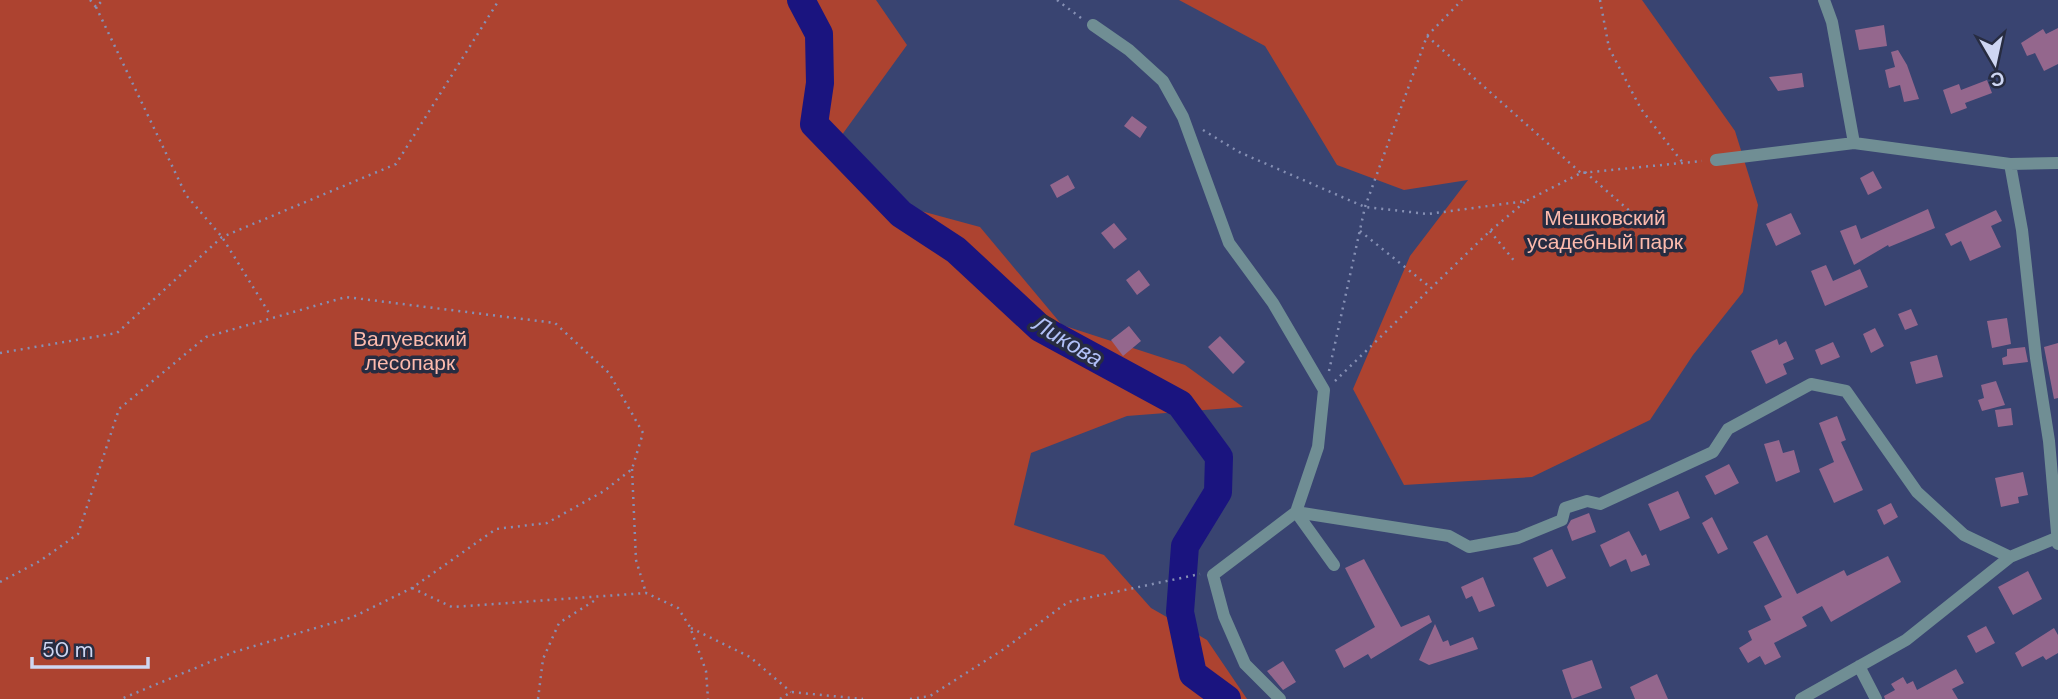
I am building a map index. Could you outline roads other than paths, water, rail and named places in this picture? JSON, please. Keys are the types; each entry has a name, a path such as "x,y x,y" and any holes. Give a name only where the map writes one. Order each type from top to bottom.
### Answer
{"street":[{"path":"1824,0 1832,22 1854,143"},
{"path":"1093,25 1129,50 1163,81 1183,117 1229,243 1273,303 1324,390 1318,447 1296,512 1213,575 1224,616 1245,664 1280,699"},
{"path":"1716,160 1854,143 2010,164 2058,163"},
{"path":"1801,699 1906,640 2010,557 2057,541 2058,514 2022,230 2010,164"},
{"path":"1296,512 1449,536 1468,547 1518,538 1562,520 1566,508 1587,501 1600,504 1713,452 1728,429 1811,384 1846,391 1917,492 1964,536 2010,557"},
{"path":"1296,512 1334,565"},
{"path":"1859,666 1876,699"}],"waterway":[{"name":"Ликова","path":"801,0 819,34 820,83 814,124 901,214 956,250 1040,328 1180,404 1219,457 1218,492 1185,546 1180,612 1193,674 1227,699"}],"park label":[{"name":"Мешковский усадебный парк","path":"1605,230"},
{"name":"Валуевский лесопарк","path":"410,351"}]}
